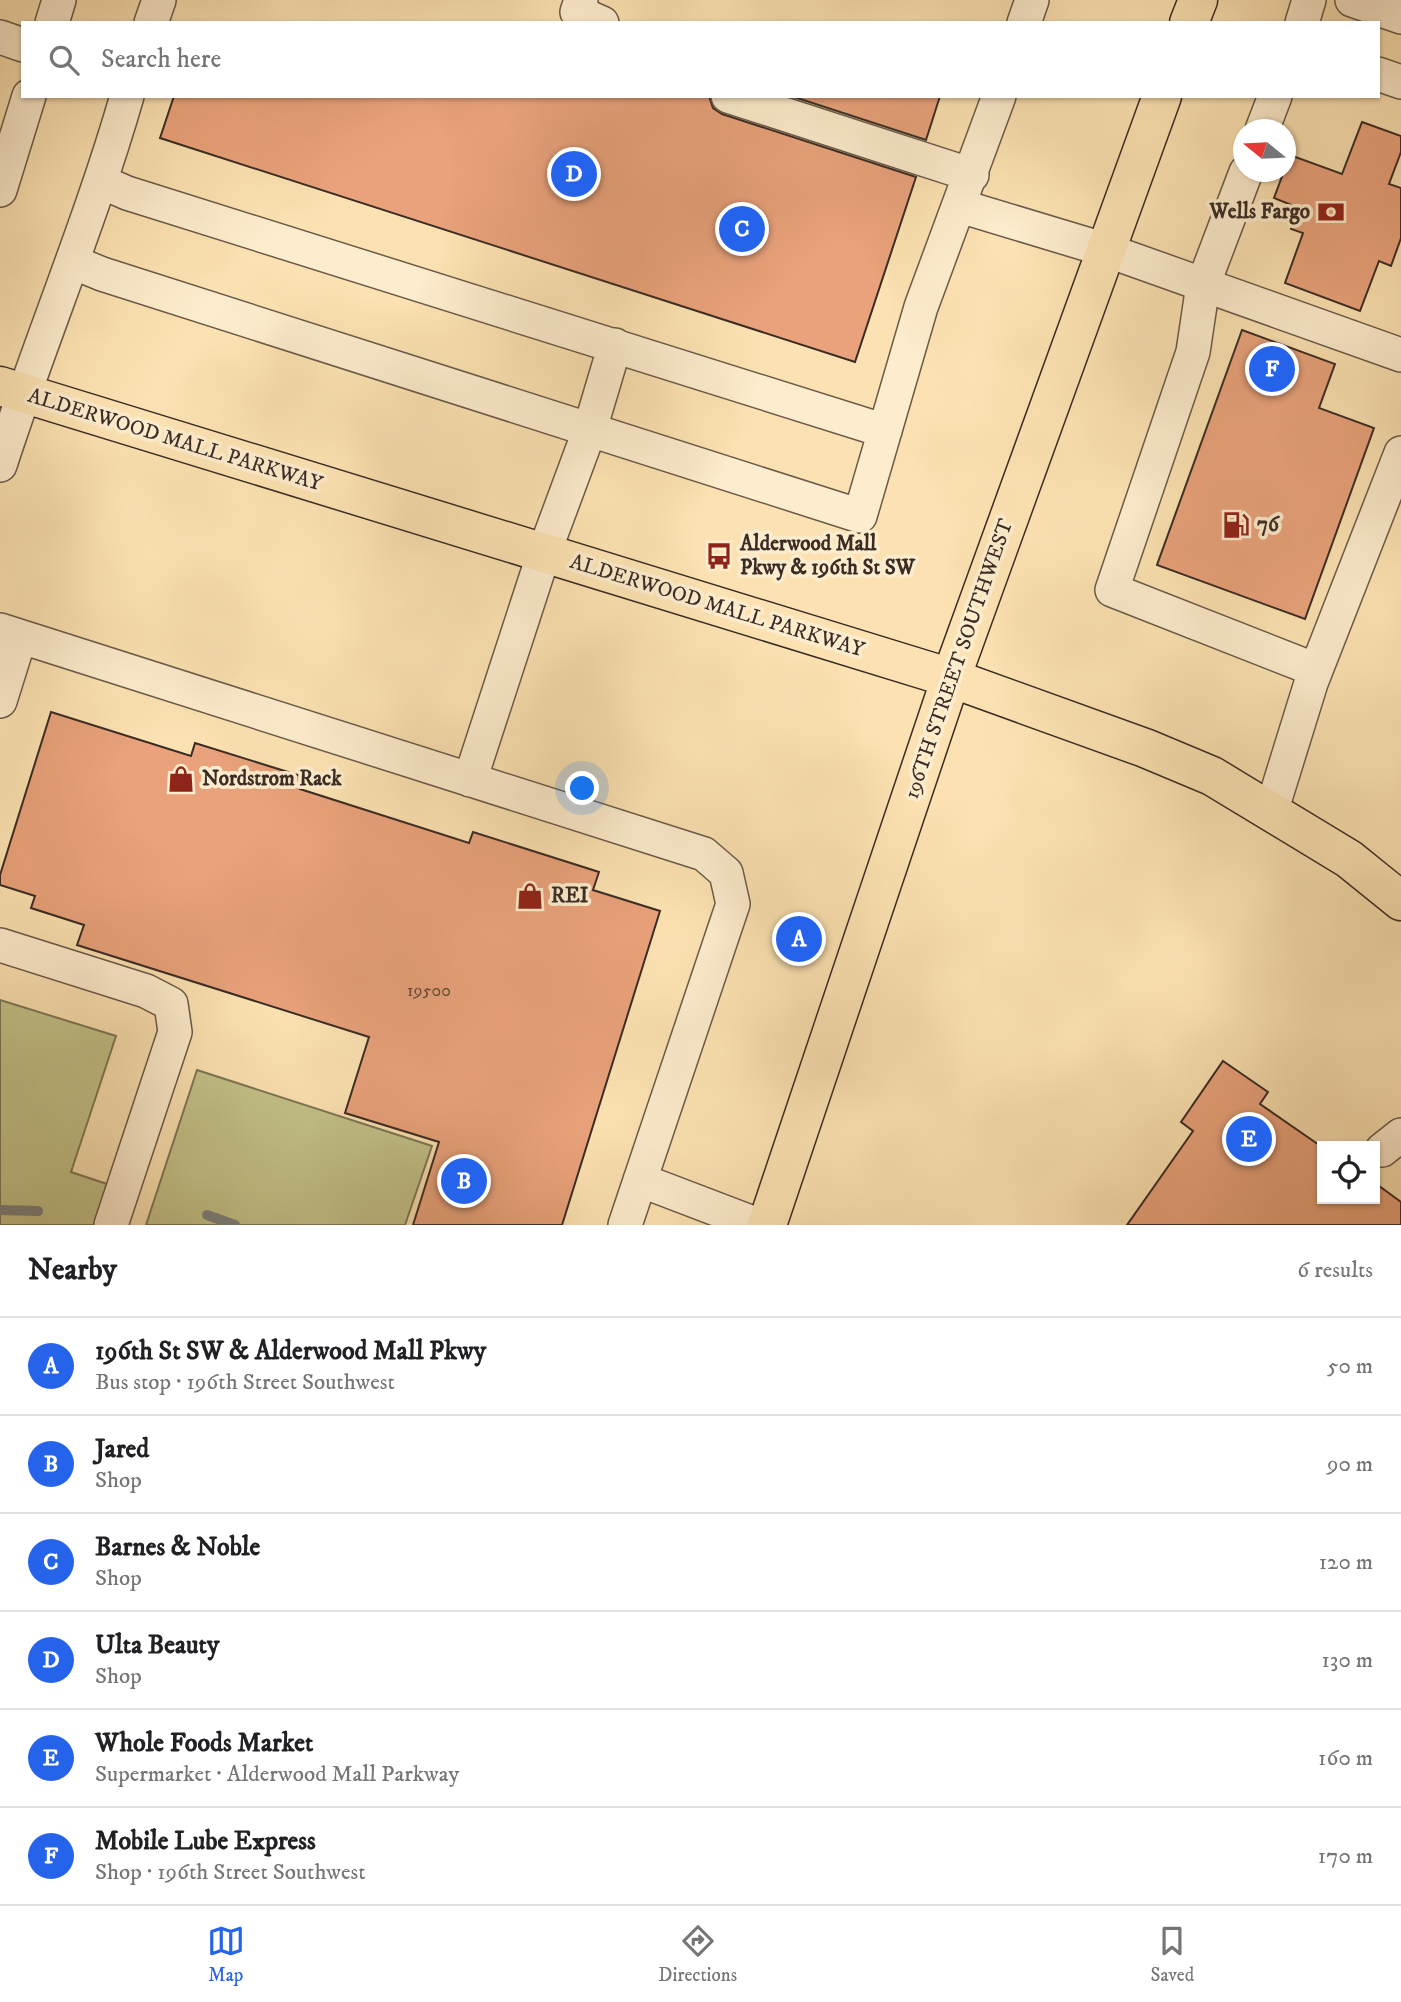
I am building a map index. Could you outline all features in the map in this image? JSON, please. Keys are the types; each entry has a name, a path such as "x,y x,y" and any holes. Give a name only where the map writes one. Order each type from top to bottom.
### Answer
{"main road":[{"path":"1190,21 1198,0"},
{"name":"196TH STREET SOUTHWEST","path":"767,1225 951,678 1161,98"},
{"name":"ALDERWOOD MALL PARKWAY","path":"12,390 951,678 1145,748 1212,776 1349,859 1401,901"}],"lane":[{"path":"53,21 59,0"},
{"path":"152,21 159,0"},
{"path":"581,0 577,12 597,21"},
{"path":"1025,21 1032,0"},
{"path":"1303,21 1309,0"},
{"path":"1352,0 1401,17"},
{"path":"0,37 21,44"},
{"path":"1380,75 1401,82"},
{"path":"0,190 28,98"},
{"path":"0,465 12,390 73,262 102,182 126,98"},
{"path":"733,98 972,175"},
{"path":"73,262 102,274 860,516 921,307 998,98"},
{"path":"1266,119 1274,98"},
{"path":"102,182 140,197 885,431"},
{"path":"1243,182 1203,285 1193,352 1112,590 1316,670"},
{"path":"960,206 1106,250 1401,355"},
{"path":"470,779 544,553 590,429 615,345"},
{"path":"1271,812 1316,670 1401,453"},
{"path":"0,701 10,634 704,854 726,873 733,904 625,1225"},
{"path":"0,945 146,991 171,1004 175,1032 111,1225"},
{"path":"640,1181 758,1225"}],"shaded area":[{"path":"0,1000 116,1036 71,1172 110,1185 97,1225 0,1225"},
{"path":"197,1070 432,1146 405,1225 146,1225"}],"building":[{"path":"173,98 710,98 713,108 722,114 916,177 855,362 160,138"},
{"path":"797,98 939,98 926,140"},
{"path":"1362,122 1401,136 1401,152 1389,184 1401,188 1401,238 1391,266 1379,261 1360,311 1285,283 1303,233 1291,229 1299,208 1274,198 1280,182 1296,182 1296,157 1342,174"},
{"path":"1242,330 1335,364 1319,408 1374,428 1305,619 1157,565"},
{"path":"51,712 191,756 195,743 304,777 300,789 469,843 473,832 599,872 593,890 660,911 562,1225 413,1225 439,1142 345,1113 369,1037 77,945 84,925 31,908 35,896 0,885 0,875"},
{"path":"1223,1061 1268,1092 1260,1104 1317,1144 1317,1204 1380,1204 1380,1187 1401,1202 1401,1225 1127,1225 1193,1131 1181,1122"}],"waterway":[{"path":"0,1210 38,1211"},
{"path":"207,1215 235,1225"}],"place":[{"name":"Ulta Beauty","path":"574,174"},
{"name":"Wells Fargo","path":"1331,212"},
{"name":"Barnes & Noble","path":"742,229"},
{"name":"Mobile Lube Express","path":"1272,369"},
{"name":"76","path":"1236,525"},
{"name":"Alderwood Mall Pkwy & 196th St SW","path":"719,556"},
{"name":"Nordstrom Rack","path":"181,779"},
{"name":"REI","path":"530,896"},
{"name":"196th St SW & Alderwood Mall Pkwy","path":"799,939"},
{"name":"Whole Foods Market","path":"1249,1139"},
{"name":"Jared","path":"464,1181"}]}
